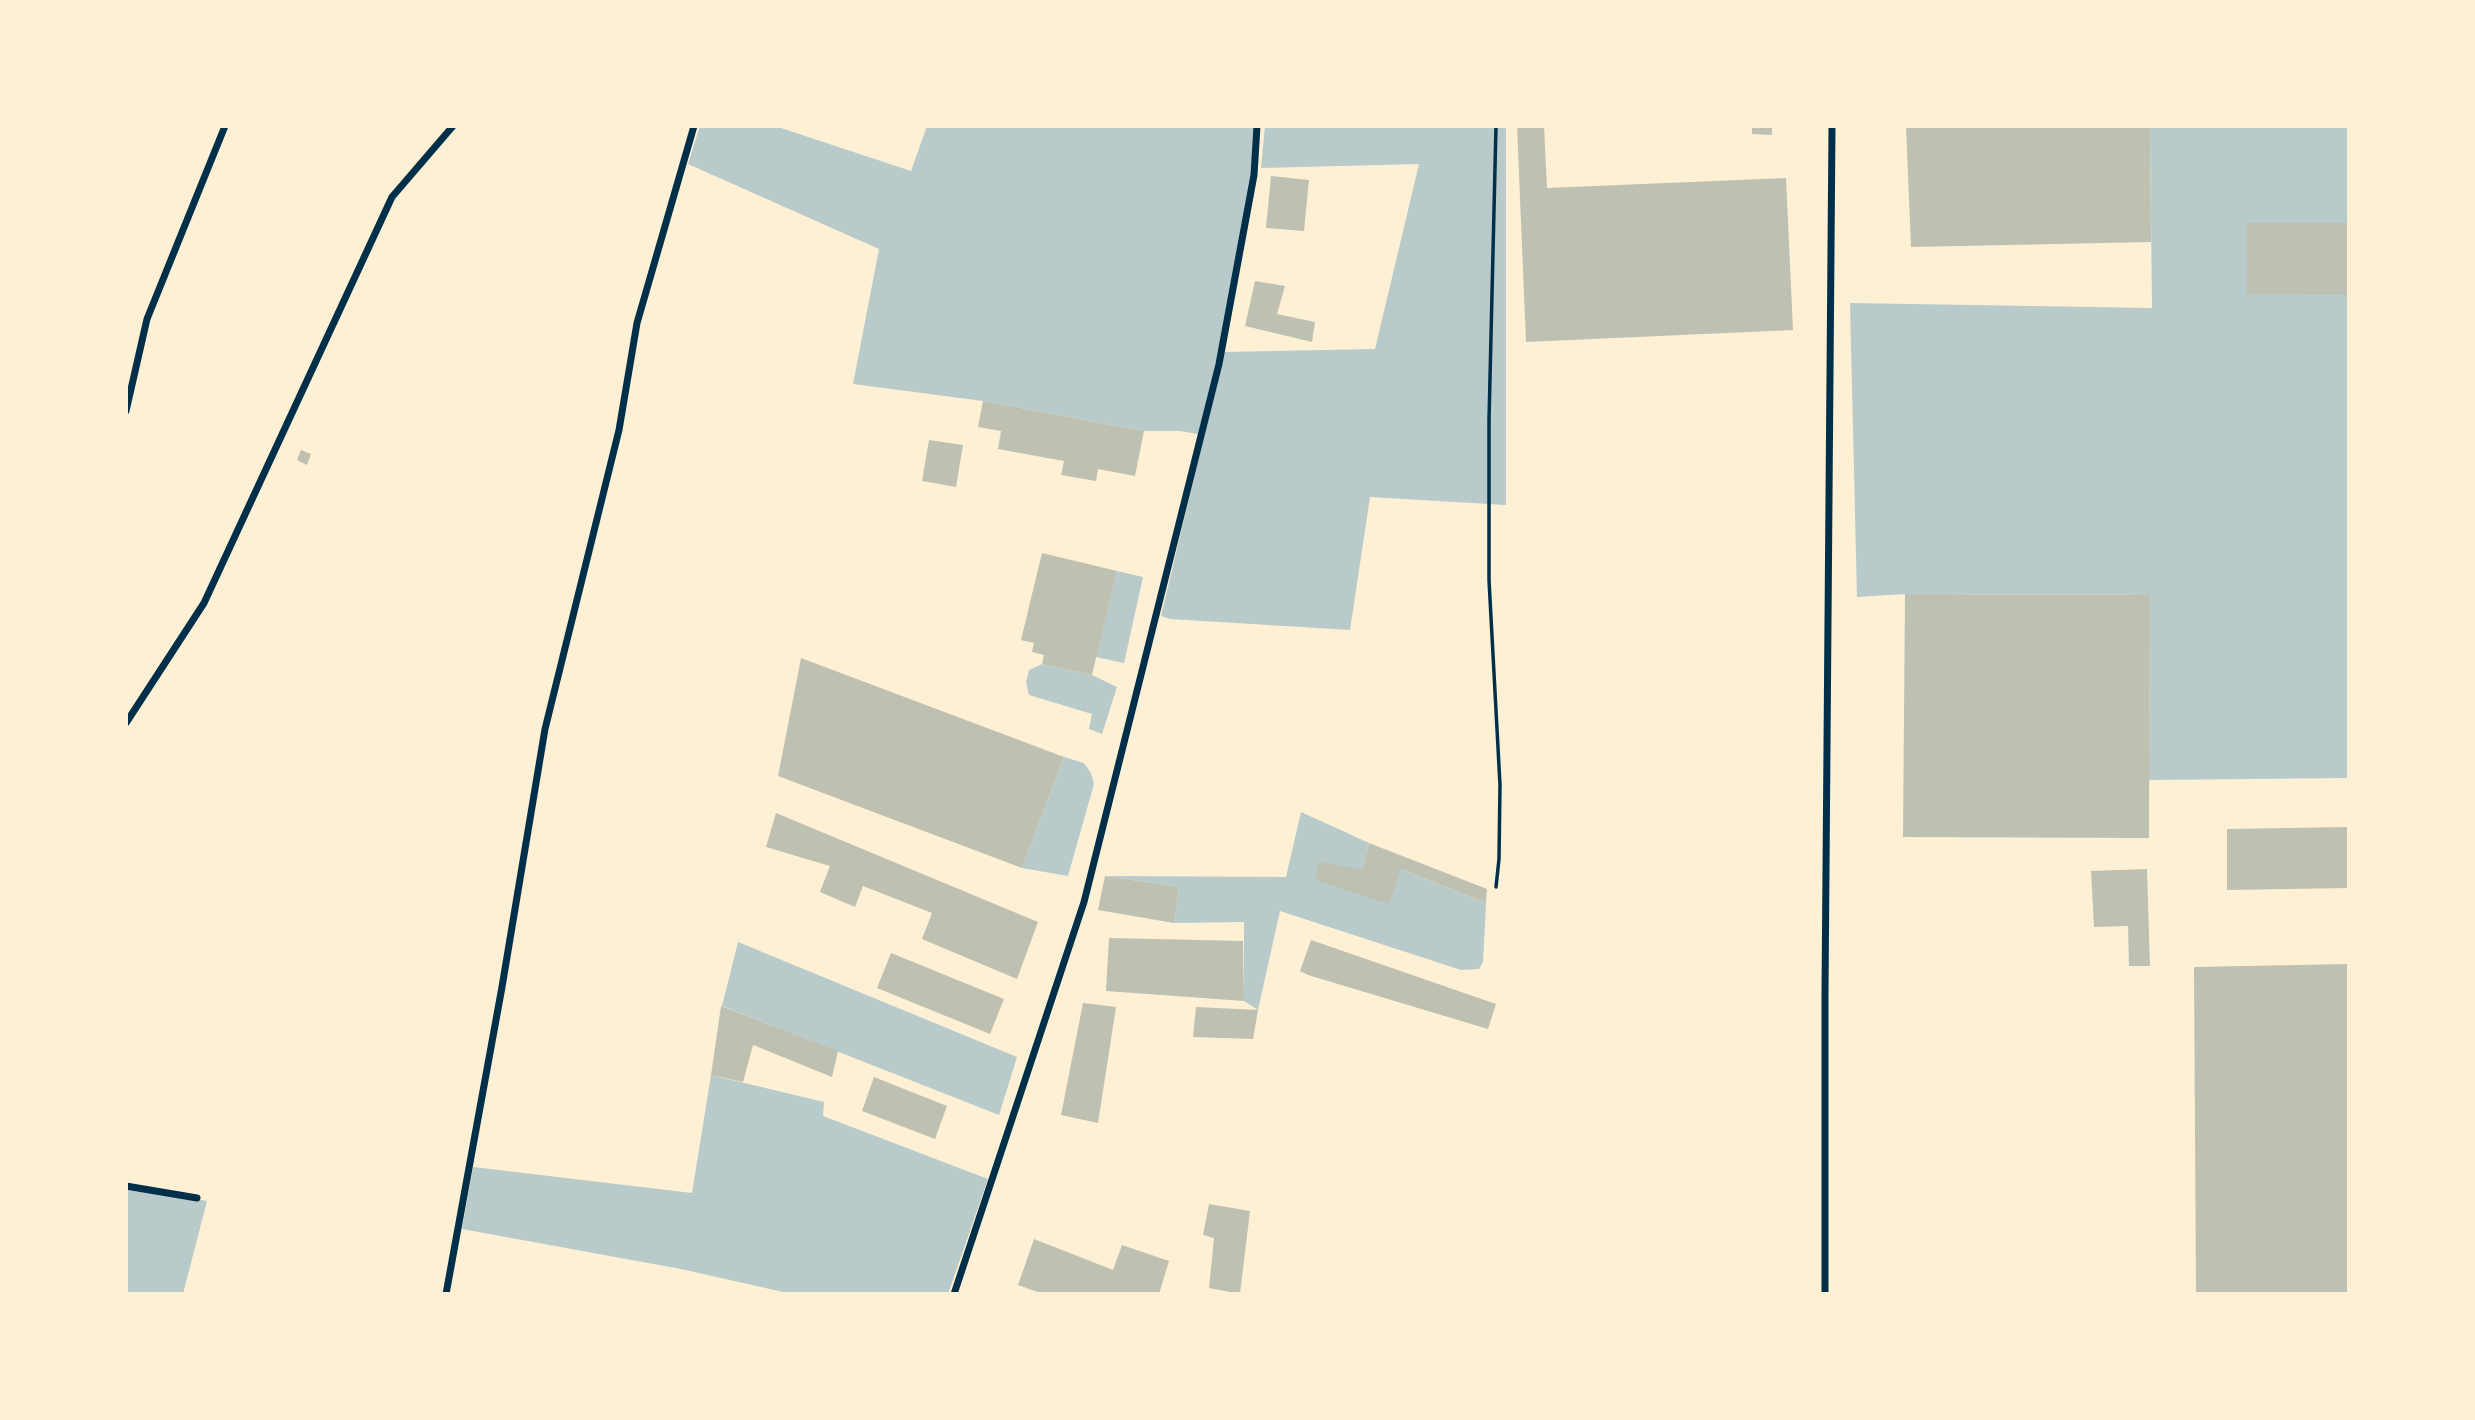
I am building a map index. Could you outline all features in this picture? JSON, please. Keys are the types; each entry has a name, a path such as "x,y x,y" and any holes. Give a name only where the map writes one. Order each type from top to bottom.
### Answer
{"street":[{"path":"126,411 146,319 225,126"},
{"path":"126,723 204,603 393,198 453,126"},
{"path":"446,1294 502,987 545,729 618,430 637,323 694,126"},
{"path":"954,1294 1087,889 1219,364 1254,176 1257,126"},
{"path":"1825,1294 1832,126"},
{"path":"126,1186 197,1198"}],"path":[{"path":"1496,126 1489,420 1489,580 1500,785 1496,887"}],"shaded area":[{"path":"700,126 775,126 911,171 927,126 1257,126 1251,175 1219,350 1198,434 1144,431 983,401 853,384 879,249 688,164"},
{"path":"1265,126 1506,126 1506,505 1370,497 1350,630 1170,619 1161,616 1224,352 1375,349 1419,164 1261,168"},
{"path":"2150,126 2349,126 2349,778 2149,780 2150,595 1905,594 1857,597 1850,303 2152,308"},
{"path":"1117,571 1143,577 1124,663 1096,657"},
{"path":"1042,664 1092,675 1117,687 1102,734 1089,729 1092,714 1029,695 1026,682 1029,670"},
{"path":"1064,757 1084,763 1094,784 1068,876 1022,868"},
{"path":"1301,812 1369,843 1362,870 1315,879 1401,869 1486,903 1483,962 1479,969 1461,970 1280,911 1258,1010 1244,1001 1244,922 1174,923 1179,887 1105,876 1286,877"},
{"path":"738,942 1017,1057 999,1115 722,1006"},
{"path":"711,1075 824,1102 823,1116 988,1179 948,1294 792,1294 681,1269 462,1229 473,1167 692,1193"},
{"path":"126,1187 207,1201 183,1294 126,1294"}],"building":[{"path":"1517,126 1544,126 1547,188 1786,178 1793,330 1526,342"},
{"path":"1752,126 1772,126 1772,135 1752,134"},
{"path":"1906,126 2150,126 2151,242 1911,247"},
{"path":"1271,176 1309,180 1304,231 1266,228"},
{"path":"2246,223 2349,223 2349,295 2247,294"},
{"path":"1255,281 1285,286 1277,314 1315,322 1312,342 1245,326"},
{"path":"983,401 1144,431 1135,476 1098,469 1096,481 1061,475 1064,461 998,449 1001,431 978,427"},
{"path":"929,440 963,445 956,487 922,481"},
{"path":"301,450 311,454 307,465 297,460"},
{"path":"1042,553 1117,571 1092,675 1042,664 1044,655 1032,652 1034,643 1021,640"},
{"path":"1905,594 2150,595 2149,838 1903,837"},
{"path":"801,658 1064,757 1022,868 778,776"},
{"path":"776,813 1038,922 1017,979 922,939 932,913 863,886 855,907 820,892 830,866 766,847"},
{"path":"2349,827 2349,888 2227,890 2227,829"},
{"path":"1369,843 1487,889 1486,903 1401,869 1389,904 1315,880 1319,861 1362,870"},
{"path":"2147,869 2150,966 2129,966 2128,926 2094,927 2091,871"},
{"path":"1105,876 1179,887 1174,923 1098,910"},
{"path":"1109,938 1243,941 1244,1001 1106,991"},
{"path":"1311,940 1496,1004 1488,1029 1300,971"},
{"path":"891,953 1004,999 990,1034 877,988"},
{"path":"2349,964 2349,1294 2196,1294 2194,967"},
{"path":"1083,1003 1116,1007 1098,1123 1061,1115"},
{"path":"721,1006 838,1051 832,1077 753,1045 743,1082 711,1075"},
{"path":"1196,1007 1258,1010 1253,1039 1193,1037"},
{"path":"874,1077 947,1106 935,1139 862,1111"},
{"path":"1209,1204 1250,1211 1240,1294 1209,1288 1214,1238 1203,1235"},
{"path":"1034,1239 1113,1270 1122,1245 1169,1261 1159,1294 1043,1294 1018,1285"}]}
